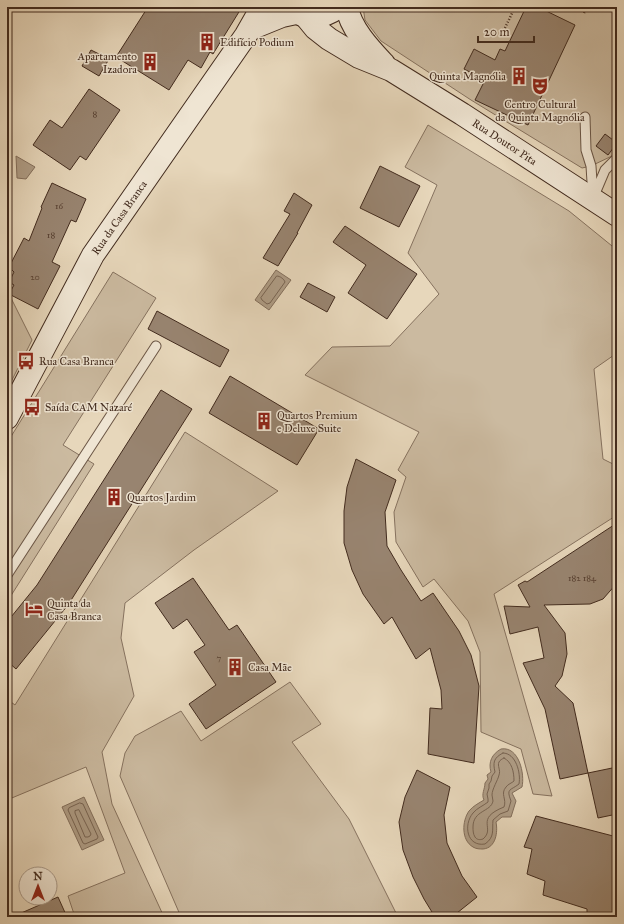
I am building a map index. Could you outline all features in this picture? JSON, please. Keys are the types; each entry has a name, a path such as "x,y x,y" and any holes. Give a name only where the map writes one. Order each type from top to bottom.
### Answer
{"street":[{"name":"Rua da Casa Branca","path":"7,418 92,255 250,29 262,7"},
{"path":"250,29 282,16 297,12 318,17 329,14 339,7"},
{"name":"Rua Doutor Pita","path":"347,7 351,19 366,45 391,70"},
{"name":"Rua Doutor Pita","path":"297,12 329,39 359,57 391,70 462,114 617,215"}],"lane":[{"path":"585,117 586,150 591,166 593,200"},
{"path":"593,200 605,170 617,158"},
{"path":"7,575 156,346"}],"path":[{"path":"505,28 515,7"},
{"path":"584,13 587,7"}],"shaded area":[{"name":"Quinta Magnólia","path":"363,7 617,7 617,149 612,156 591,166 582,168 471,100 381,41 365,20"},
{"path":"428,125 569,211 617,250 617,353 594,369 603,459 617,466 617,515 494,594 552,796 533,794 521,749 481,732 480,652 468,621 434,579 423,587 396,542 394,512 406,477 398,470 419,432 305,375 332,347 390,346 439,294 408,253 437,185 405,167"},
{"path":"113,272 156,298 63,445 94,464 7,602 7,443"},
{"path":"8,292 32,340 7,390 7,293"},
{"path":"185,432 278,491 194,550 125,603 121,638 134,696 102,752 112,804 164,917 75,917 68,896 125,873 86,767 7,800 7,699 15,705"},
{"path":"290,682 321,724 292,742 349,819 398,917 181,917 120,776 125,753 135,736 181,711 201,741"}],"water":[{"path":"16,156 35,167 26,179 17,178"},
{"path":"276,270 291,280 269,310 255,300"},
{"path":"617,618 617,651 612,634"},
{"path":"501,749 507,749 516,756 523,775 522,787 512,793 516,801 511,817 502,817 496,822 496,835 491,846 483,849 477,849 466,840 464,830 465,820 469,811 484,800 483,794 485,783 488,779 487,775 491,772 490,762 495,753"},
{"path":"84,797 104,840 82,850 62,807"}],"building":[{"path":"148,7 242,7 213,54 210,52 201,68 188,60 169,90 116,57"},
{"name":"Quinta Magnólia","path":"526,7 538,7 575,25 528,125 475,100 485,80 464,69 474,49 495,60 500,49 505,51"},
{"path":"91,50 109,59 99,76 82,66"},
{"path":"89,89 120,110 86,160 80,156 70,170 33,145 50,120 62,128"},
{"path":"605,134 617,143 608,155 596,146"},
{"path":"380,166 420,186 399,227 360,208"},
{"path":"52,183 86,199 76,222 71,220 52,262 60,266 38,309 9,294 14,285 9,282 14,272 9,267 24,238 29,241 42,208 41,207"},
{"path":"294,193 312,205 298,233 278,266 263,258 290,214 284,211"},
{"path":"345,226 417,274 387,319 348,293 366,265 333,242"},
{"path":"308,283 335,297 327,312 300,297"},
{"path":"157,311 229,350 220,367 148,329"},
{"name":"Quartos Premium e Deluxe Suite","path":"230,376 319,429 297,465 209,413"},
{"name":"Quartos Jardim","path":"161,390 192,409 68,605 16,669 7,661 7,622 37,585"},
{"path":"356,459 396,480 385,512 387,546 421,601 433,593 459,631 471,655 479,686 474,763 428,754 430,708 442,709 441,690 430,648 416,659 392,617 384,624 363,594 352,570 344,543 344,511 347,487"},
{"path":"617,523 617,583 603,599 590,604 544,605 565,633 567,654 562,676 555,686 573,703 588,773 560,779 545,709 523,663 544,658 538,627 510,634 504,606 530,607 518,585 525,581 527,582"},
{"name":"Casa Mãe","path":"193,578 229,630 237,625 276,682 206,729 189,704 216,685 194,652 205,645 187,619 173,629 155,603"},
{"path":"617,767 617,814 598,818 588,773"},
{"path":"417,770 450,787 444,815 447,843 462,876 477,897 452,917 435,917 413,877 403,850 399,822 405,797"},
{"path":"536,816 617,837 617,917 587,917 587,909 543,895 545,881 527,874 532,849 524,847"},
{"path":"58,897 67,917 12,917 37,906 58,906"}],"place":[{"name":"Edifício Podium","path":"207,42"},
{"name":"Apartamento Izadora","path":"150,62"},
{"name":"Quinta Magnólia","path":"519,76"},
{"name":"Centro Cultural da Quinta Magnólia","path":"540,86"},
{"name":"Rua Casa Branca","path":"26,361"},
{"name":"Saída CAM Nazaré","path":"32,407"},
{"name":"Quartos Premium e Deluxe Suite","path":"264,421"},
{"name":"Quartos Jardim","path":"114,497"},
{"name":"Quinta da Casa Branca","path":"34,609"},
{"name":"Casa Mãe","path":"235,667"}]}
